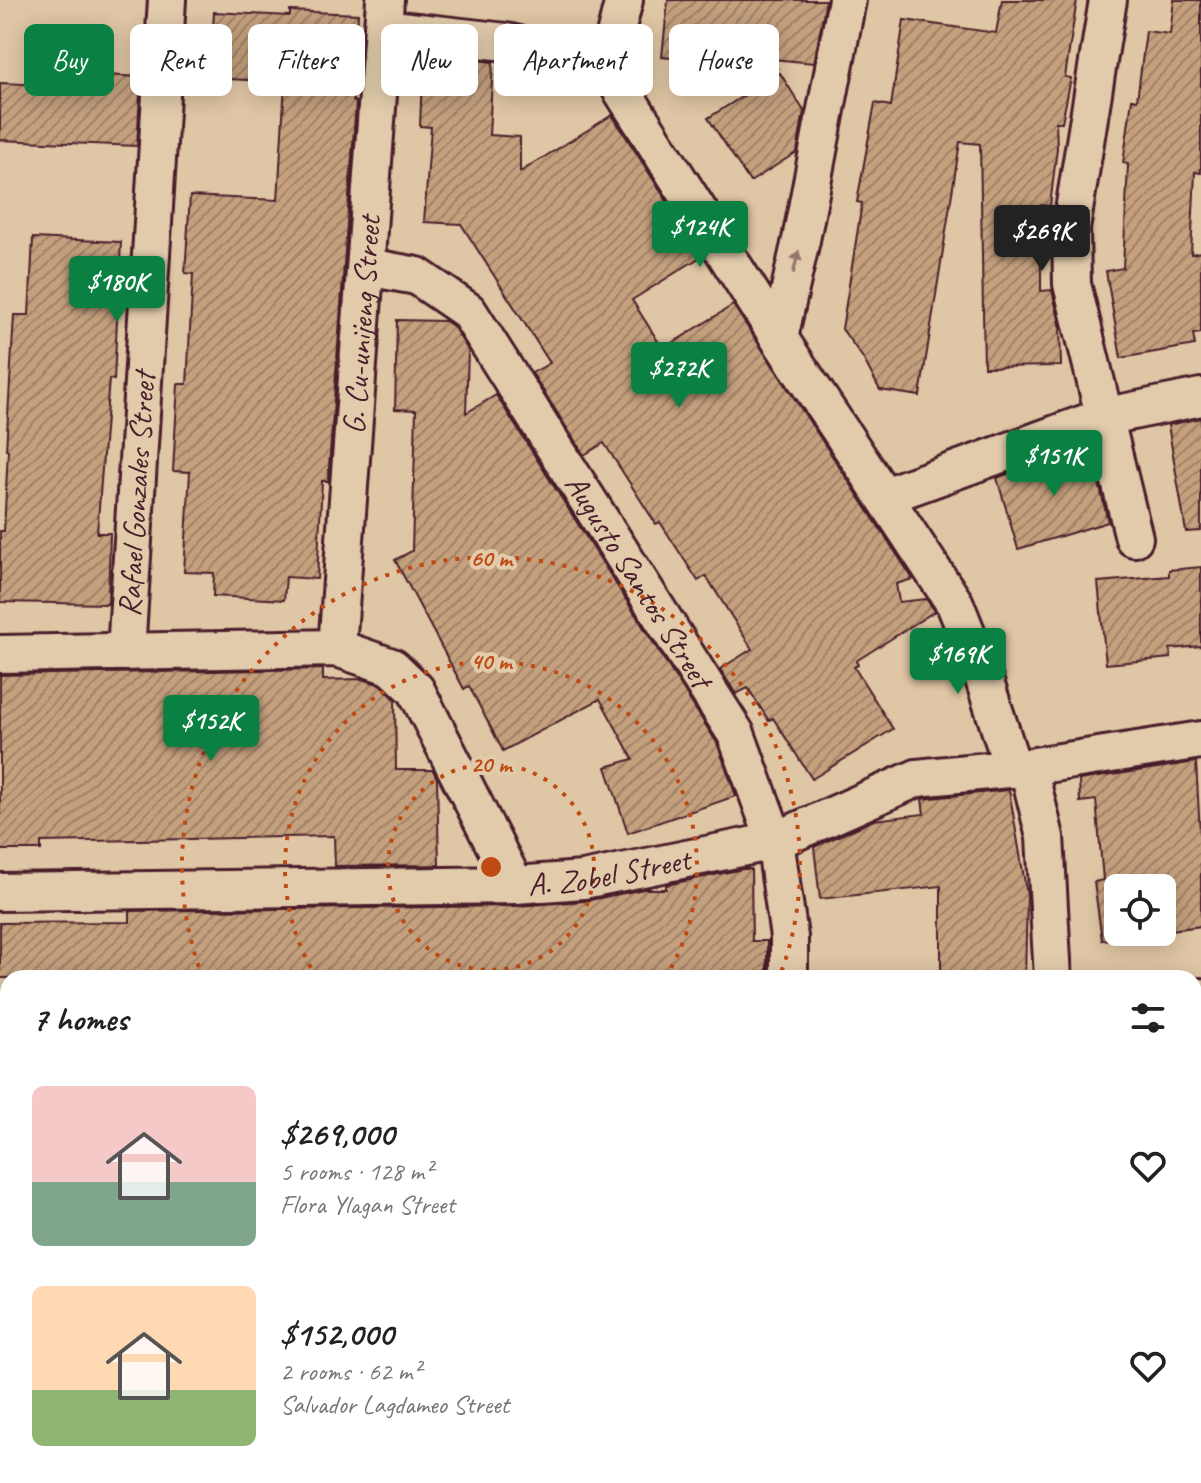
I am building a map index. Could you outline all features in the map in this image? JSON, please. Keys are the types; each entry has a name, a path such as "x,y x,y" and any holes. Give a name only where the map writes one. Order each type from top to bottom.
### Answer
{"street":[{"name":"Rafael Gonzales Street","path":"126,652 167,0"},
{"path":"618,24 624,0"},
{"path":"779,338 847,0"},
{"path":"1108,0 1071,229 1072,284 1134,538"},
{"path":"384,14 494,39"},
{"name":"G. Cu-unijeng Street","path":"337,648 384,14"},
{"path":"625,96 779,338 955,604 1021,768 1045,837 1053,970"},
{"name":"Augusto Santos Street","path":"367,267 417,276 468,311 736,734 775,841 789,937 789,970"},
{"path":"885,496 1103,417 1201,397"},
{"path":"0,654 337,648 392,667 416,690 515,885"},
{"name":"A. Zobel Street","path":"0,892 515,885 583,880 775,841 917,778 1021,768 1201,740"}],"building":[{"path":"668,0 826,0 814,63 779,60 779,24 669,24 669,58 662,57"},
{"path":"1002,0 1077,0 1065,77 1071,78 1062,122 1056,122 1057,148 1050,206 1041,205 1041,291 1052,290 1060,324 1061,366 984,367 980,144 960,142 920,396 880,390 863,358 842,329 862,203 857,202 875,103 891,106 904,20 996,33"},
{"path":"1174,0 1201,0 1201,173 1195,172 1191,254 1201,252 1201,333 1193,334 1195,345 1121,358 1106,271 1123,268 1128,164 1123,163 1132,99 1137,100 1146,31 1170,34"},
{"path":"290,11 358,14 357,24 248,24 248,80 232,79 232,24 213,24 214,12 290,16"},
{"path":"478,60 493,62 489,135 520,137 520,172 612,115 702,256 632,300 663,349 733,305 913,579 896,584 899,602 926,599 935,611 856,661 858,665 854,667 893,729 812,779 773,718 769,721 748,688 736,694 720,669 752,649 706,576 698,581 660,522 656,524 604,443 584,455 532,373 550,363 461,224 424,222 431,127 420,126 421,96 478,96"},
{"path":"779,74 804,111 797,152 750,182 708,118 743,96 779,96"},
{"path":"114,76 130,76 130,96 140,96 137,146 0,140 0,83 24,84 24,96 114,96"},
{"path":"284,96 353,96 356,102 328,481 322,481 317,579 286,577 284,600 213,596 214,573 184,572 190,472 173,471 178,384 187,384 193,274 185,273 190,196 278,200"},
{"path":"33,238 121,242 114,380 109,379 97,533 110,533 108,604 0,602 0,531 4,531 14,315 29,315"},
{"path":"397,320 445,321 453,326 468,350 466,413 496,395 717,743 736,796 628,833 606,767 633,759 600,699 503,751 469,686 464,689 395,560 412,551 416,410 395,409"},
{"path":"1201,418 1201,531 1186,532 1168,425"},
{"path":"1090,444 1108,522 1018,549 997,478"},
{"path":"1201,567 1201,646 1170,649 1171,658 1106,664 1098,582 1169,576 1169,570"},
{"path":"323,669 323,680 362,679 381,685 395,699 396,770 433,770 437,778 439,865 335,866 334,836 41,842 41,850 0,850 0,675"},
{"path":"1196,762 1201,926 1176,929 1176,874 1104,874 1102,940 1094,882 1103,880 1096,800 1080,802 1079,780"},
{"path":"1009,790 1027,895 1025,970 941,970 941,886 820,899 814,847 874,820 924,814 922,799"},
{"path":"751,869 752,941 767,941 767,970 0,970 0,923 130,922 130,911 517,906 585,901 644,889 666,889 666,885"}]}
